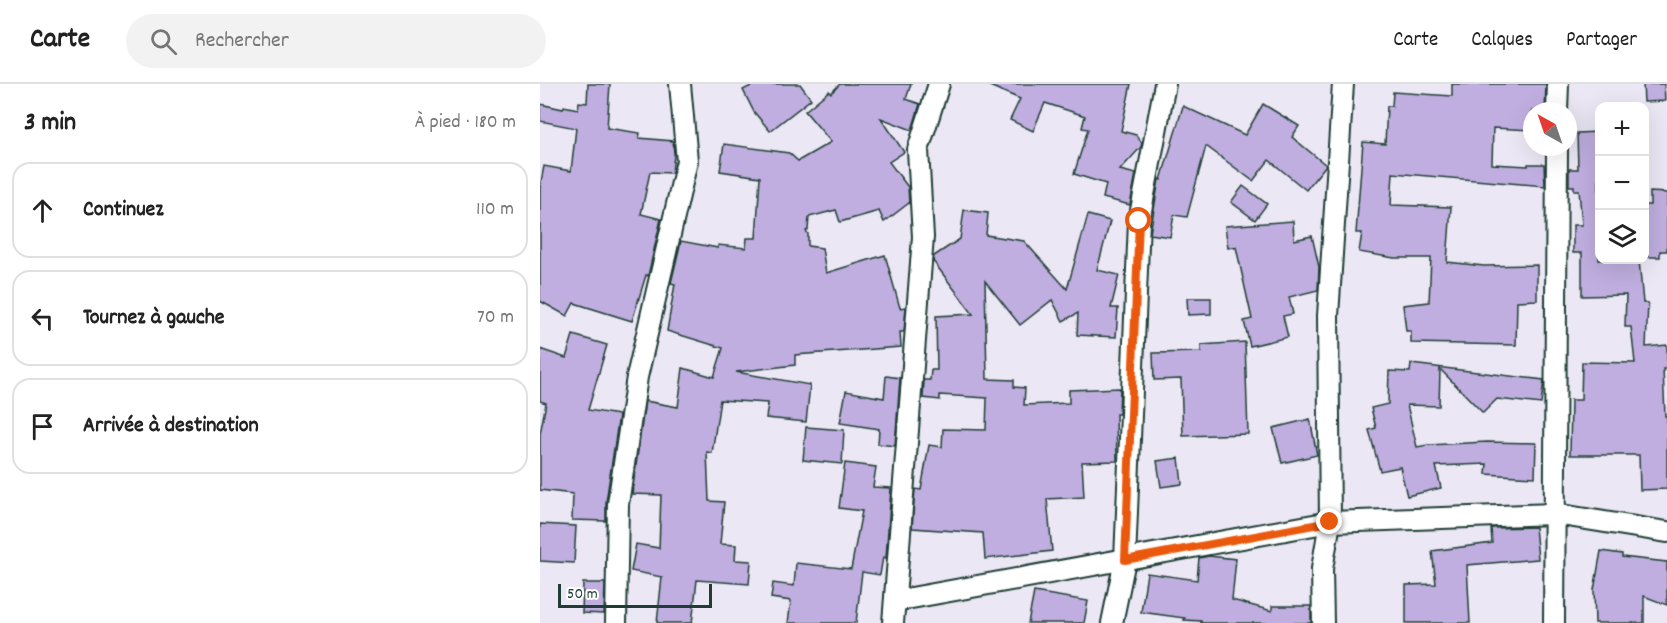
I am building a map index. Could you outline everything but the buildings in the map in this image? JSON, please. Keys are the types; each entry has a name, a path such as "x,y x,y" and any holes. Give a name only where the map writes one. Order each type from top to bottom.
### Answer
{"street":[{"path":"616,623 618,504 635,389 687,161 680,84"},
{"path":"893,623 923,237 918,150 939,84"},
{"path":"1112,623 1125,560 1139,221 1165,84"},
{"path":"1323,623 1322,570 1330,522 1328,316 1343,84"},
{"path":"1557,102 1558,84"},
{"path":"1554,623 1557,156"},
{"path":"895,601 1330,522 1555,514 1667,532"}],"route":[{"path":"1139,221 1125,560 1330,522"}]}
